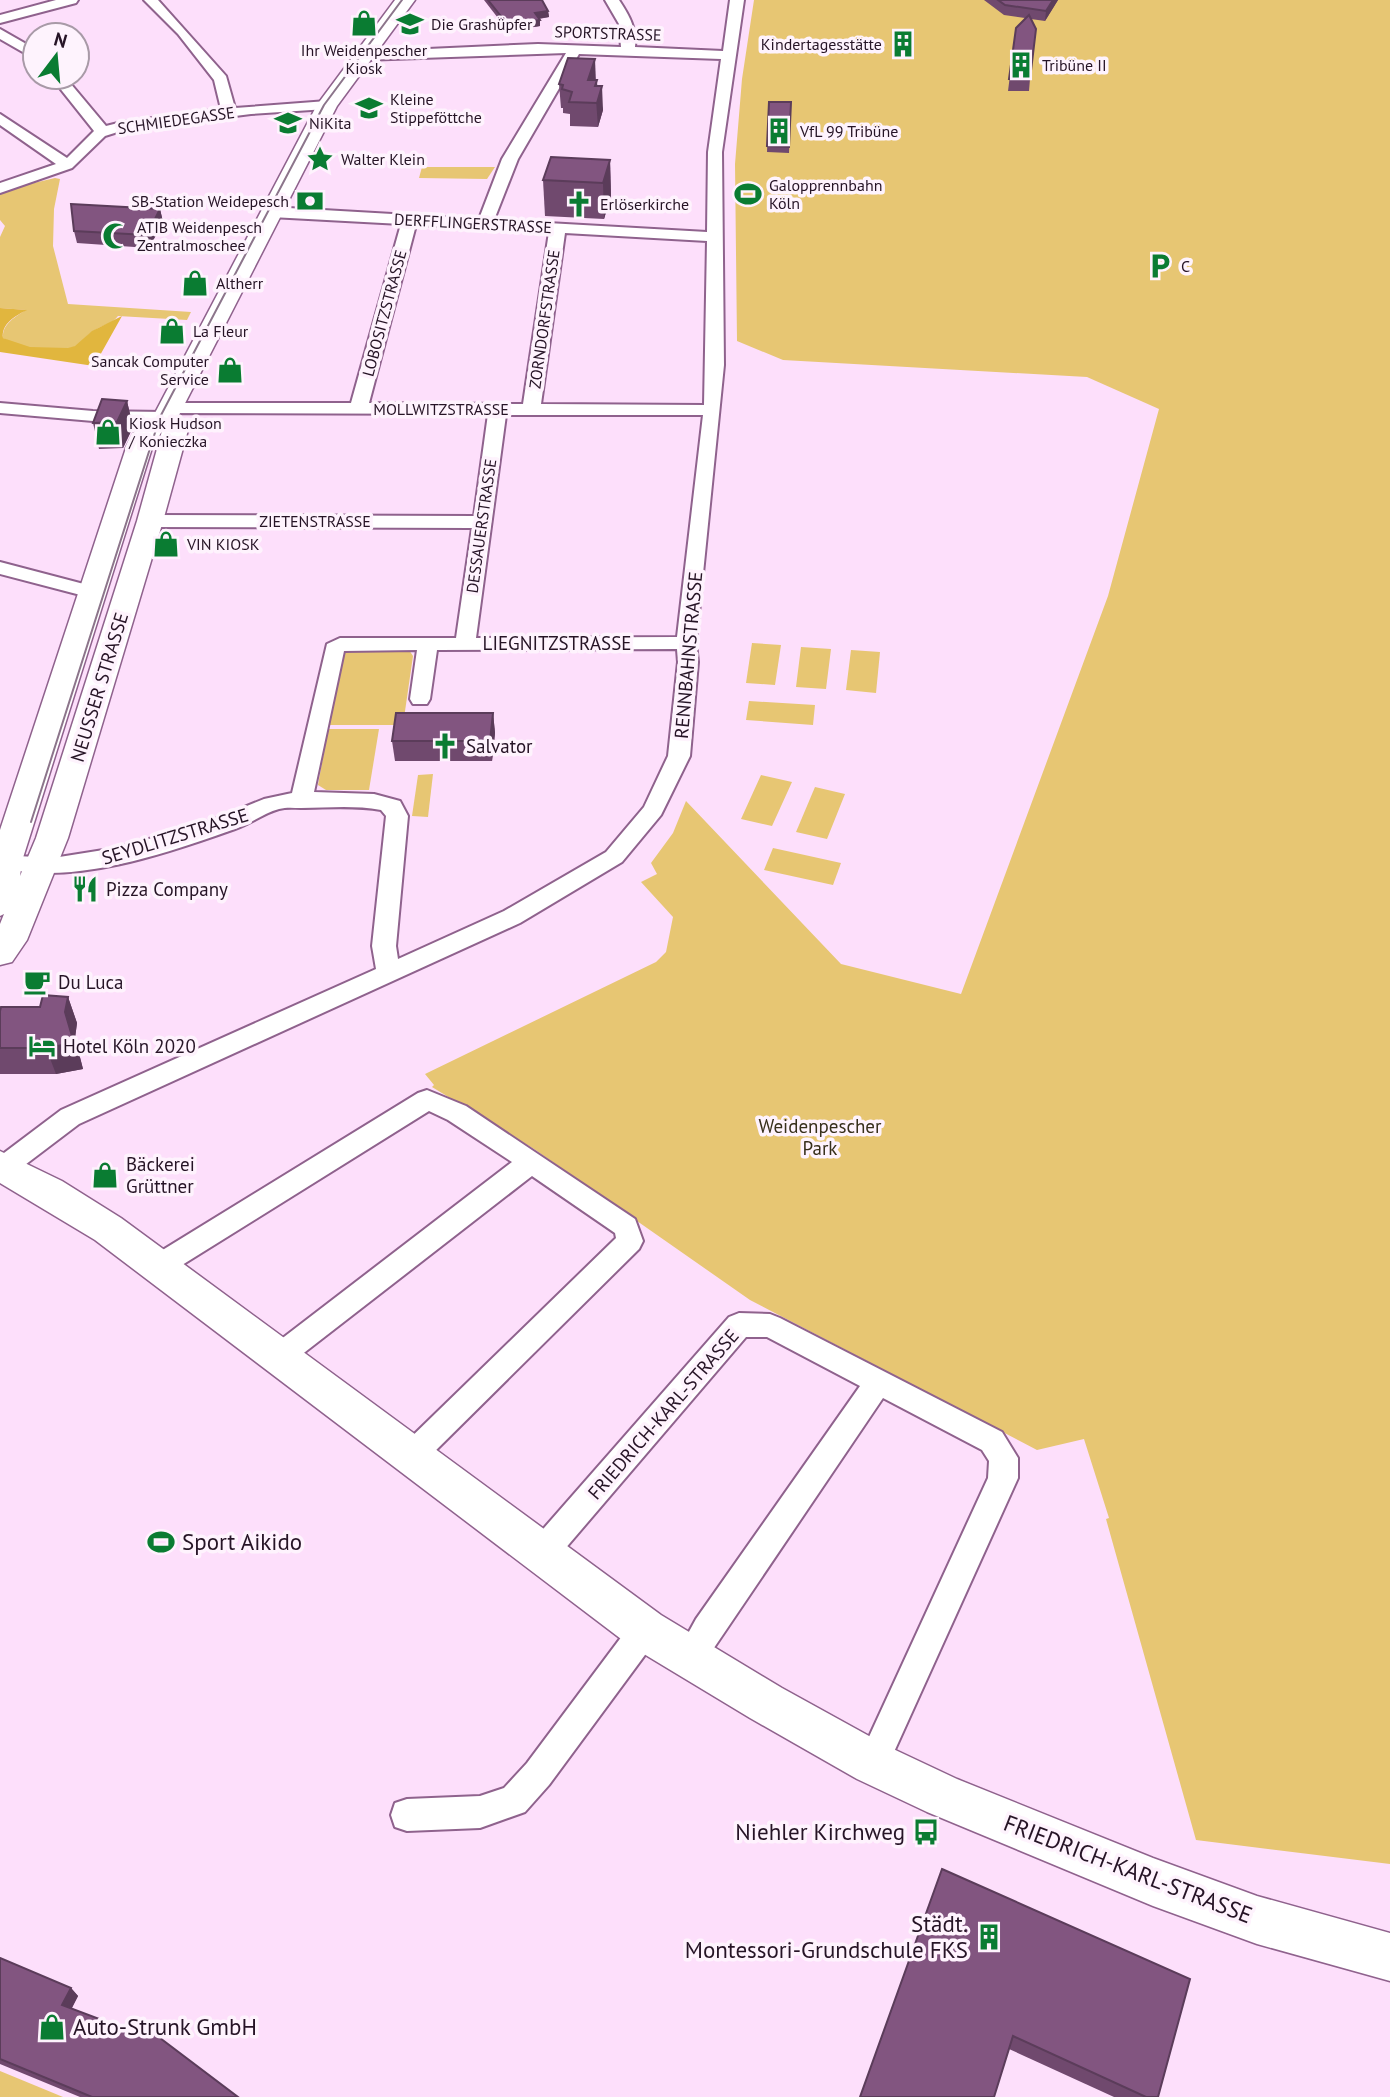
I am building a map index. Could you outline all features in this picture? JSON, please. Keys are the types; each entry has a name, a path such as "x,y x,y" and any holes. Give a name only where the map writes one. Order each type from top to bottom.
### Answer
{"main road":[{"name":"NEUSSER STRASSE","path":"0,904 6,861 139,447 147,430 167,413 327,105 405,0"},
{"name":"NEUSSER STRASSE","path":"0,953 10,940 52,838 150,521 175,430 167,413"},
{"name":"FRIEDRICH-KARL-STRASSE","path":"1,1168 108,1229 277,1358 645,1630 873,1763 943,1796 1210,1903 1257,1920 1390,1957"}],"street":[{"path":"0,19 71,0"},
{"path":"152,0 220,79 229,114"},
{"path":"612,0 625,20 630,40 628,50"},
{"name":"RENNBAHNSTRASSE","path":"1,1168 70,1117 512,918 614,857 627,845 653,810 679,757 688,662 686,643 712,410 715,152 737,0"},
{"path":"1,34 21,46"},
{"path":"485,223 509,159 575,48"},
{"name":"SPORTSTRASSE","path":"362,56 575,48 728,55"},
{"path":"69,91 103,132"},
{"name":"SCHMIEDEGASSE","path":"0,188 40,178 67,165 103,132 133,124 327,105"},
{"path":"0,118 67,165"},
{"name":"DERFFLINGERSTRASSE","path":"271,212 716,237"},
{"name":"LOBOSITZSTRASSE","path":"359,408 410,219"},
{"name":"ZORNDORFSTRASSE","path":"531,409 558,228"},
{"name":"MOLLWITZSTRASSE","path":"0,408 93,416 359,408 712,410"},
{"name":"DESSAUERSTRASSE","path":"465,643 498,409"},
{"name":"ZIETENSTRASSE","path":"150,521 481,522"},
{"path":"0,568 47,579 96,579"},
{"name":"LIEGNITZSTRASSE","path":"301,801 334,648 340,644 686,643"},
{"path":"420,699 428,644"},
{"name":"SEYDLITZSTRASSE","path":"6,861 15,865 40,866 104,859 215,827 274,803 385,803 395,810 384,946 388,973"},
{"path":"157,1267 426,1100 457,1113 626,1227 630,1241 411,1457"},
{"path":"277,1358 531,1162"},
{"name":"FRIEDRICH-KARL-STRASSE","path":"541,1554 739,1325 770,1325 992,1441 1001,1452 1005,1465 1001,1483 873,1763"},
{"path":"690,1657 878,1383"},
{"path":"407,1815 480,1812 514,1801 538,1774 645,1630"}],"green space":[{"name":"Weidenpescher Park","path":"754,0 1390,0 1390,1864 1196,1840 1106,1519 1109,1518 1084,1439 1037,1450 750,1300 534,1149 432,1087 434,1085 425,1074 656,962 666,952 673,917 641,882 657,874 651,863 673,833 686,801 841,964 961,994 1108,596 1159,409 1087,377 783,360 737,341 735,164 742,79"},
{"path":"422,167 495,167 487,179 419,178"},
{"path":"60,179 54,209 53,246 68,304 191,312 187,320 118,316 74,347 57,350 28,347 3,338 7,325 26,310 0,308 0,237 5,226 0,220 0,191"},
{"path":"752,643 781,645 775,685 746,683"},
{"path":"801,647 831,649 826,689 796,687"},
{"path":"409,650 413,656 403,725 329,725 344,653"},
{"path":"851,650 880,652 876,693 846,690"},
{"path":"749,701 815,705 813,725 746,720"},
{"path":"328,729 379,729 369,790 326,790 318,785"},
{"path":"433,774 428,817 412,816 418,775"},
{"path":"761,775 792,782 772,826 741,819"},
{"path":"815,787 845,794 827,839 796,832"},
{"path":"773,848 841,863 833,885 764,870"},
{"path":"0,2071 63,2097 0,2097"}],"shaded area":[{"path":"0,308 27,310 7,325 3,338 30,347 75,346 92,331 122,316 94,366 0,352"}],"building":[{"path":"488,0 542,0 548,11 535,13 540,20 508,25"},
{"path":"998,0 1053,0 1046,11 1005,5"},
{"name":"Tribüne II","path":"1029,15 1036,29 1030,79 1009,79 1016,28"},
{"path":"568,58 595,59 588,80 597,80 595,86 602,86 597,103 569,102 572,92 562,89 563,85 559,84"},
{"name":"VfL 99 Tribüne","path":"769,102 791,102 789,147 767,146"},
{"path":"551,157 610,160 603,183 543,180"},
{"path":"71,204 160,209 147,235 74,231"},
{"path":"102,399 127,401 117,422 93,423"},
{"path":"396,713 493,713 490,741 392,741"},
{"path":"43,995 68,997 65,1012 74,1043 46,1048 0,1048 1,1007 40,1007"},
{"name":"Städt. Montessori-Grundschule FKS","path":"942,1869 1190,1979 1158,2097 1146,2097 1013,2036 994,2097 860,2097"},
{"name":"Auto-Strunk GmbH","path":"0,1958 71,1988 62,2005 147,2037 152,2032 238,2097 92,2097 0,2059"}],"tram line":[{"path":"31,822 160,417 324,105 402,0"}],"place":[{"name":"Ihr Weidenpescher Kiosk","path":"364,23"},
{"name":"Die Grashüpfer","path":"410,24"},
{"name":"Kindertagesstätte","path":"903,44"},
{"name":"Tribüne II","path":"1021,65"},
{"name":"Kleine Stippeföttche","path":"369,108"},
{"name":"NiKita","path":"288,123"},
{"name":"VfL 99 Tribüne","path":"779,131"},
{"name":"Walter Klein","path":"320,159"},
{"name":"Galopprennbahn Köln","path":"748,194"},
{"name":"SB-Station Weidepesch","path":"310,201"},
{"name":"Erlöserkirche","path":"579,204"},
{"name":"ATIB Weidenpesch Zentralmoschee","path":"116,236"},
{"name":"C","path":"1160,266"},
{"name":"Altherr","path":"195,283"},
{"name":"La Fleur","path":"172,331"},
{"name":"Sancak Computer Service","path":"230,370"},
{"name":"Kiosk Hudson / Konieczka","path":"108,432"},
{"name":"VIN KIOSK","path":"166,544"},
{"name":"Salvator","path":"445,746"},
{"name":"Pizza Company","path":"85,889"},
{"name":"Du Luca","path":"37,982"},
{"name":"Hotel Köln 2020","path":"42,1046"},
{"name":"Bäckerei Grüttner","path":"105,1175"},
{"name":"Sport Aikido","path":"161,1542"},
{"name":"Niehler Kirchweg","path":"926,1832"},
{"name":"Städt. Montessori-Grundschule FKS","path":"989,1937"},
{"name":"Auto-Strunk GmbH","path":"52,2027"}]}
